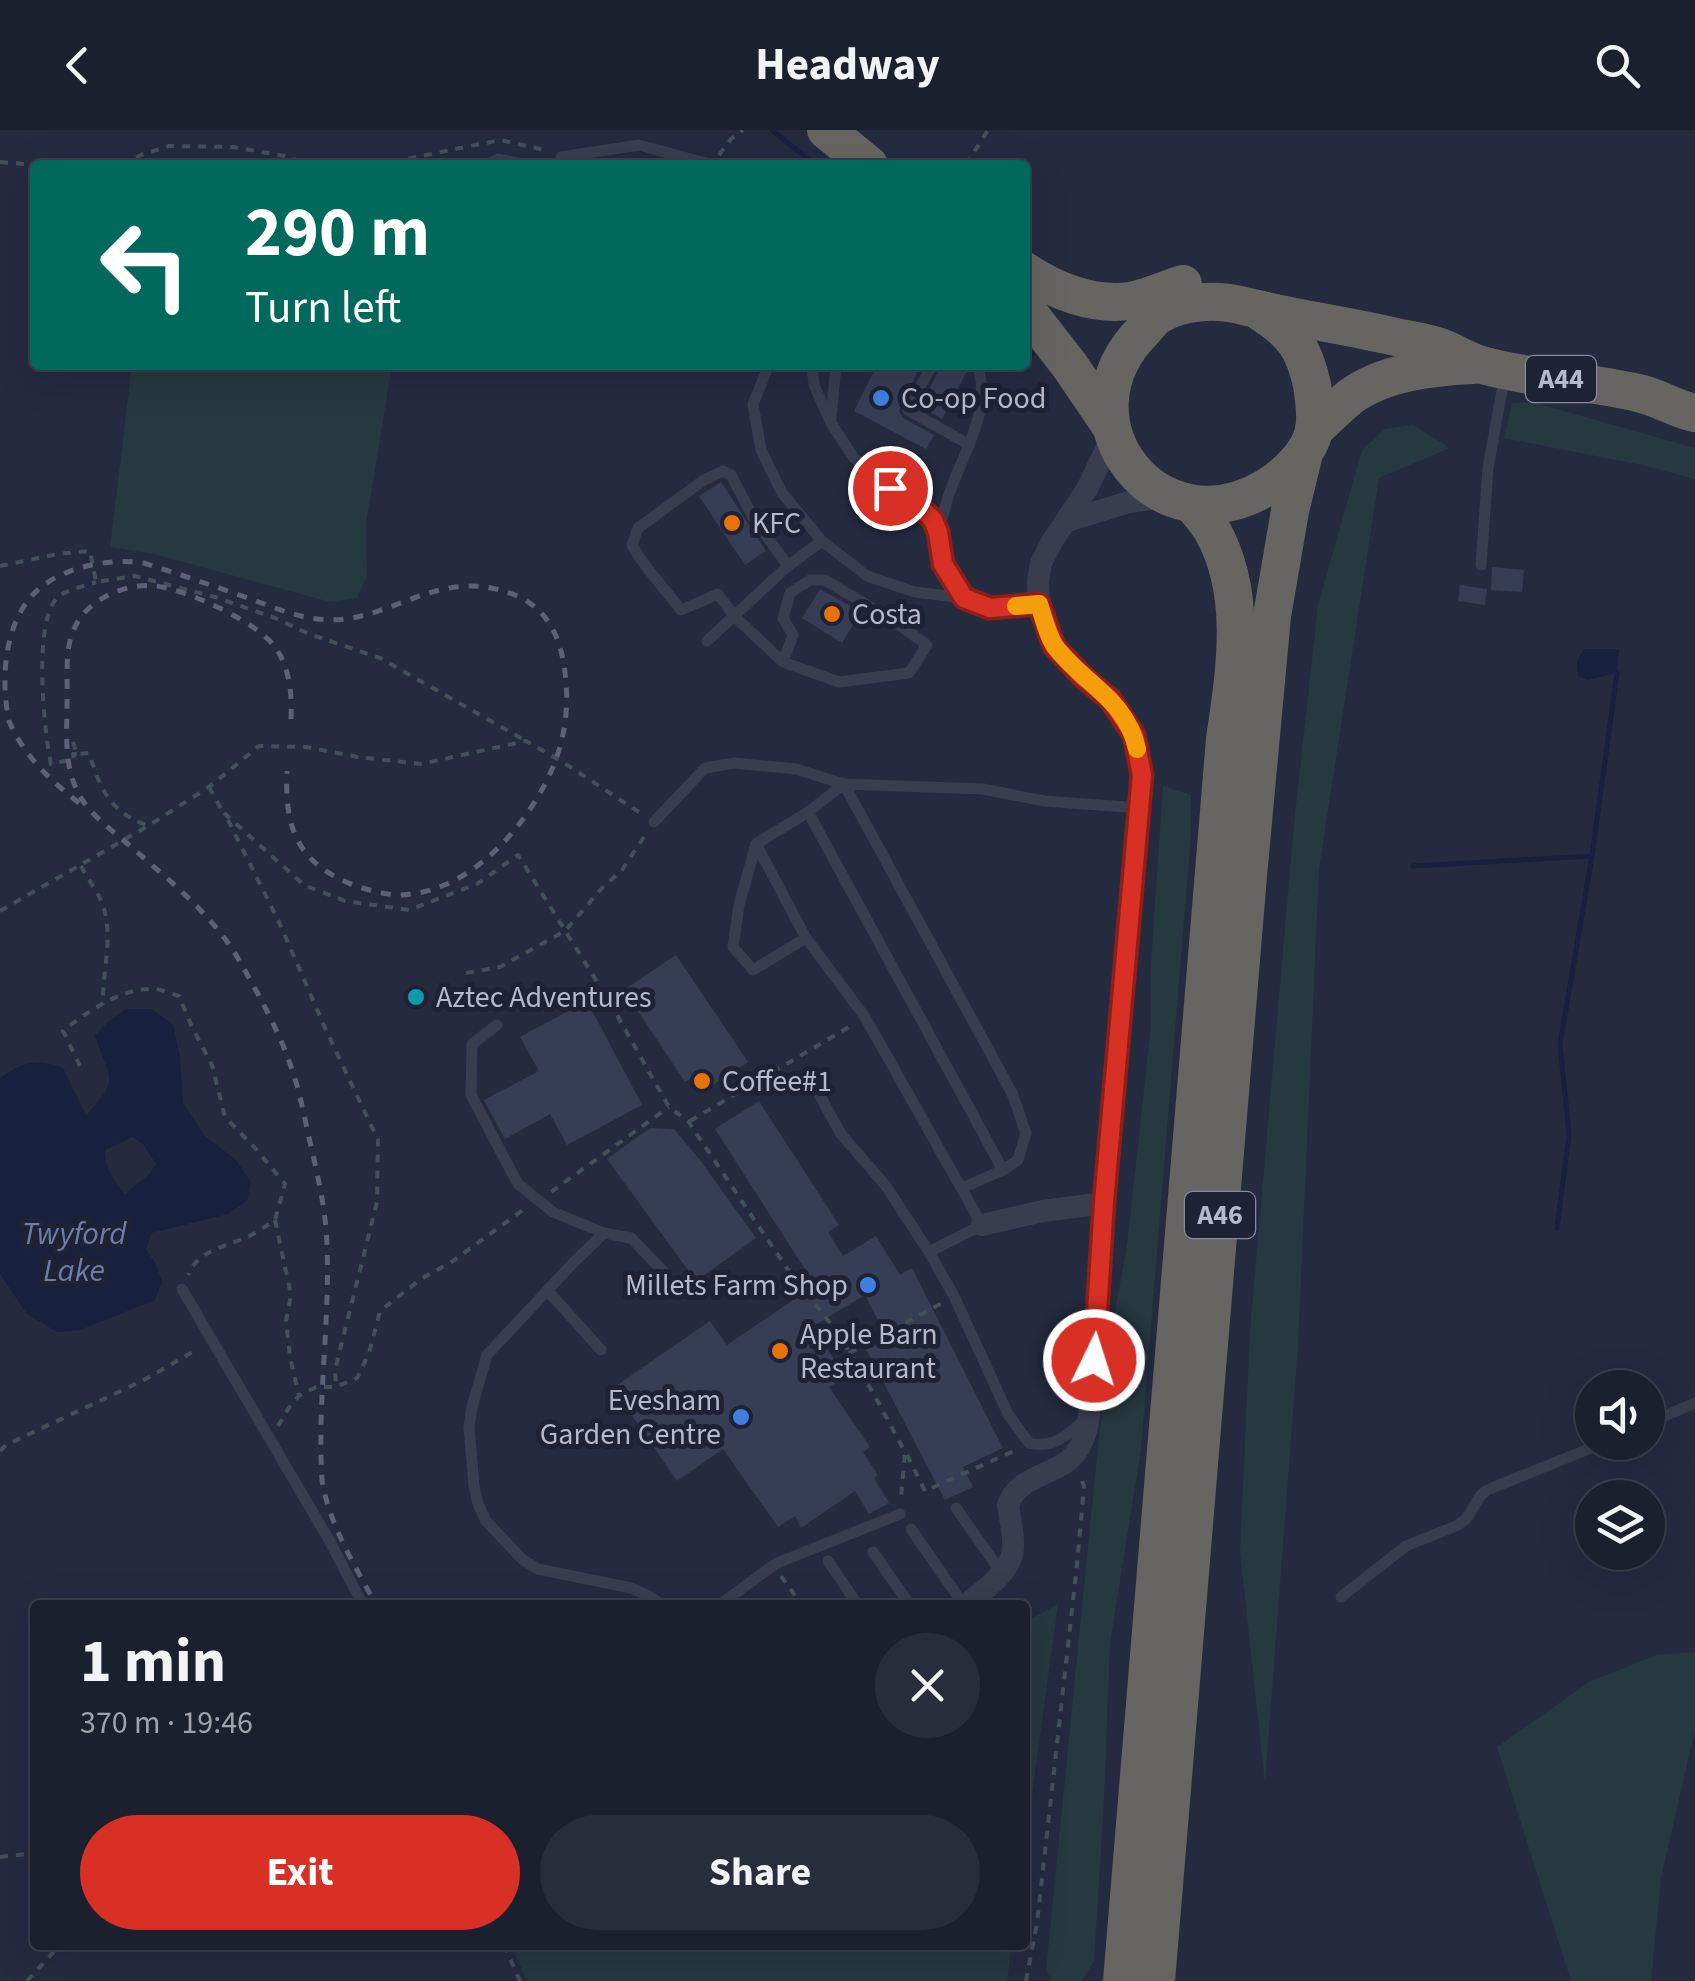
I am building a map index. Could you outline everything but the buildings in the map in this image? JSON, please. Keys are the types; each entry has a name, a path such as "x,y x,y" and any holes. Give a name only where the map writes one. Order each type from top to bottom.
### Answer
{"highway":[{"path":"826,130 863,160"},
{"path":"1030,274 1062,292 1107,302 1131,300 1192,282 1225,280 1242,284 1317,320"},
{"path":"1030,292 1052,303 1128,319 1159,315 1187,305 1230,302 1256,309 1283,328 1298,346 1310,373 1314,403 1309,441 1275,482 1250,497 1224,504 1179,501 1141,480 1118,448 1112,429 1110,388 1129,344 1159,315"},
{"name":"A44","path":"1256,309 1440,347 1492,367"},
{"path":"1030,314 1112,429"},
{"name":"A44","path":"1309,441 1352,396 1376,382 1442,367 1492,367 1643,394 1695,413"},
{"name":"A44","path":"1643,394 1695,387"},
{"name":"A46","path":"1156,1981 1272,616 1290,511 1309,441"},
{"name":"A46","path":"1122,1981 1236,648 1228,567 1212,529 1179,501"}],"street":[{"path":"971,1600 1001,1572 1013,1551 1010,1498 1031,1479 1068,1460 1086,1433 1090,1416 1104,1202 1142,775 1134,735 1110,699 1054,646 1039,604 1038,581 1041,563 1100,465 1112,429"},
{"path":"1068,522 1129,502 1179,501"},
{"path":"982,1225 1104,1202"}],"lane":[{"path":"567,160 640,145 693,160"},
{"path":"1481,564 1492,367"},
{"path":"766,370 753,404 761,450 782,492 822,541 867,576 915,592 964,598 990,608 1039,604"},
{"path":"812,370 814,385 831,423 854,458 933,520 943,564 964,598"},
{"path":"831,423 836,370"},
{"path":"929,370 908,410 968,444"},
{"path":"938,532 980,416 984,383 978,370"},
{"path":"783,662 794,635 783,618 790,593 810,580 825,580 927,645 910,673 839,682 783,662 734,616 718,594 680,610 632,545 638,528 704,480 722,472 731,475 753,517 788,566"},
{"path":"707,642 788,566 822,541"},
{"path":"654,822 705,768 734,763 796,769 844,784 983,789 1044,801 1140,808"},
{"path":"806,938 753,970 734,947 739,906 756,844 844,784"},
{"path":"844,784 1012,1093 1026,1133 1018,1160 962,1188"},
{"path":"808,812 1002,1170"},
{"path":"756,844 806,938 865,1018 982,1225 929,1252"},
{"path":"497,1025 472,1044 471,1095 518,1184 554,1212 604,1233 631,1238 664,1272"},
{"path":"809,1076 841,1134 886,1186 929,1252 954,1296 1008,1414 1029,1443 1040,1446 1059,1442 1090,1416"},
{"path":"604,1233 487,1356 469,1427 474,1486 486,1520 522,1560 538,1569 632,1588 656,1600"},
{"path":"182,1289 330,1540 360,1600"},
{"path":"548,1290 601,1350"},
{"path":"1665,1416 1695,1404"},
{"path":"1342,1597 1406,1546 1466,1519 1480,1495 1488,1490 1575,1455"},
{"path":"956,1508 1001,1572"},
{"path":"726,1600 777,1563 900,1514"},
{"path":"911,1529 961,1600"},
{"path":"873,1552 907,1600"},
{"path":"828,1561 855,1600"}],"path":[{"path":"715,160 743,130"},
{"path":"969,160 988,130"},
{"path":"402,160 500,140 552,152 561,160"},
{"path":"132,160 169,146 232,146 296,160"},
{"path":"0,162 30,165"},
{"path":"0,566 90,551 96,582"},
{"path":"148,826 127,818 108,800 88,753 50,764 45,735 44,634 50,608 59,596 120,577 150,580 215,597 380,658 561,761 654,822 622,870 566,931 500,967 466,973"},
{"path":"72,742 78,754"},
{"path":"0,911 148,826 209,787 259,746 306,747 421,764 526,742"},
{"path":"209,787 279,922 378,1140 377,1202 335,1370 336,1386"},
{"path":"224,814 304,886 345,901 409,910 477,884 518,855 609,1001 668,1107 688,1121 786,1267 838,1333 925,1491 1029,1443"},
{"path":"80,865 103,905 109,936 102,976 103,1004"},
{"path":"80,1066 63,1031 82,1015 122,994 156,989 180,996 212,1065 225,1117 285,1184 275,1220 291,1296 286,1321 299,1396"},
{"path":"688,1121 865,1018"},
{"path":"270,1438 299,1396 316,1387 336,1386 357,1378 369,1353 380,1310 668,1107"},
{"path":"182,1289 191,1266 212,1249 249,1236 275,1220"},
{"path":"850,1353 954,1296"},
{"path":"0,1450 142,1382 211,1342"},
{"path":"900,1514 905,1452"},
{"path":"1026,1981 1037,1923 1078,1565 1084,1486 1076,1467 1068,1460"},
{"path":"778,1572 798,1600"},
{"path":"0,1857 30,1854"},
{"path":"28,1981 56,1950"},
{"path":"506,1950 520,1981"}],"shaded area":[{"path":"131,370 391,370 366,524 367,576 357,598 330,602 154,554 110,547"},
{"path":"1532,402 1695,448 1695,479 1504,438 1512,403"},
{"path":"1413,425 1450,448 1379,478 1319,869 1298,1346 1265,1783 1240,1552 1250,1331 1294,824 1318,605 1362,450 1385,429"},
{"path":"1163,786 1191,795 1191,834 1141,1450 1110,1643 1094,1961 1082,1981 1052,1981 1046,1970 1098,1446 1127,1245 1151,1026 1151,964"},
{"path":"1058,1604 1030,1809 1030,1619"},
{"path":"1695,1652 1695,1730 1661,1878 1651,1981 1571,1981 1497,1747 1589,1682 1656,1655"},
{"path":"513,1950 1011,1950 1007,1981 527,1981"}],"water":[{"path":"1584,649 1619,649 1617,673 1588,680 1578,676 1577,661"},
{"name":"Twyford Lake","path":"126,1009 152,1009 173,1025 183,1103 204,1135 236,1160 251,1182 247,1201 228,1214 151,1233 146,1250 162,1282 155,1300 80,1330 57,1332 27,1314 0,1274 0,1078 30,1063 63,1068 86,1115 109,1084 95,1035","holes":["133,1137 143,1144 156,1164 125,1194 108,1169 105,1150"]}],"waterway":[{"path":"772,130 809,160"},
{"path":"1557,1228 1569,1135 1560,1044 1592,856 1617,673"},
{"path":"1413,866 1592,856"}],"railway":[{"path":"79,803 48,776 22,745 9,721 5,686 8,649 19,615 41,587 77,569 104,563 144,563 317,619 367,615 436,591 487,587 526,600 543,615 559,643 566,686 565,725 547,780 516,829 491,855 445,885 398,895 359,887 322,869 300,844 293,829 287,771"},
{"path":"291,719 289,682 275,647 253,627 202,600 156,586 132,587 97,602 74,629 68,656 67,745 71,776 79,795 99,819 216,928 270,1017 296,1084 319,1181 326,1233 322,1480 337,1529 373,1600"}],"slow traffic":[{"path":"1016,606 1039,604 1054,646 1110,699 1134,735 1137,749"}],"place":[{"name":"Co-op Food","path":"881,398"},
{"name":"KFC","path":"732,523"},
{"name":"Costa","path":"832,614"},
{"name":"Aztec Adventures","path":"416,997"},
{"name":"Coffee#1","path":"702,1081"},
{"name":"Millets Farm Shop","path":"868,1285"},
{"name":"Apple Barn Restaurant","path":"780,1351"},
{"name":"Evesham Garden Centre","path":"741,1417"}],"route":[{"path":"890,488 933,520 943,564 964,598 990,608 1039,604 1054,646 1110,699 1134,735 1142,775 1094,1360"}]}
